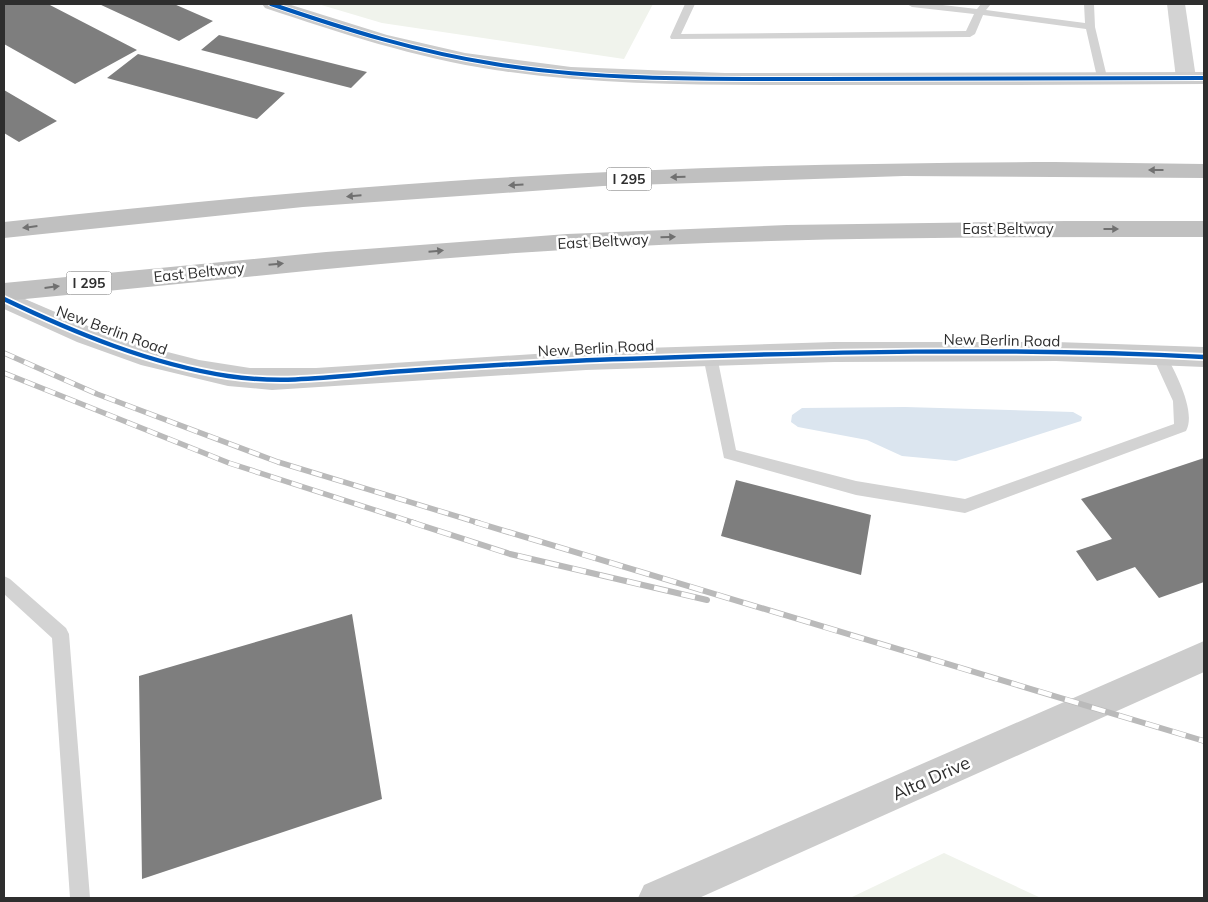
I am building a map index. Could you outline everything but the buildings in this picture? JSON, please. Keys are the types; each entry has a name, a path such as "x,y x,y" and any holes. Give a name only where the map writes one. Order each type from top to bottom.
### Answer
{"highway":[{"path":"712,175 835,164 971,157 1204,152"},
{"name":"I 295","path":"4,230 420,191 712,175 943,170 1204,171"},
{"name":"East Beltway","path":"4,292 175,274 475,248 646,238 982,228 1204,229"},
{"path":"835,231 1204,248"}],"street":[{"path":"271,4 376,39 439,54 494,64 584,74 696,79 1195,78 1176,4"},
{"name":"New Berlin Road","path":"4,299 103,342 158,362 231,376 292,380 415,370 830,352 965,351 1204,357"},
{"name":"Alta Drive","path":"657,898 1204,656"}],"lane":[{"path":"690,4 675,37 970,34 983,8"},
{"path":"914,4 983,8 1090,27"},
{"path":"1089,4 1090,27 1102,77"},
{"path":"710,356 729,454 856,488 965,506 1181,428 1180,401 1159,355"},
{"path":"4,584 60,634 80,898"}],"shaded area":[{"path":"318,4 653,4 624,59 382,23"},
{"path":"905,407 1073,412 1082,417 1081,421 956,461 902,456 867,440 798,427 791,422 792,415 802,408"},
{"path":"944,853 1041,898 850,898"}],"railway":[{"path":"4,353 97,394 278,462 479,523"},
{"path":"4,373 229,463 415,523"},
{"path":"411,522 510,554 707,600"},
{"path":"475,522 1204,741"}],"cycle path":[{"path":"271,4 353,31 437,53 494,64 571,73 648,78 725,79 1204,78"},
{"path":"4,299 58,324 113,346 199,370 250,379 316,378 457,367 612,359 834,352 1056,351 1204,357"}]}
